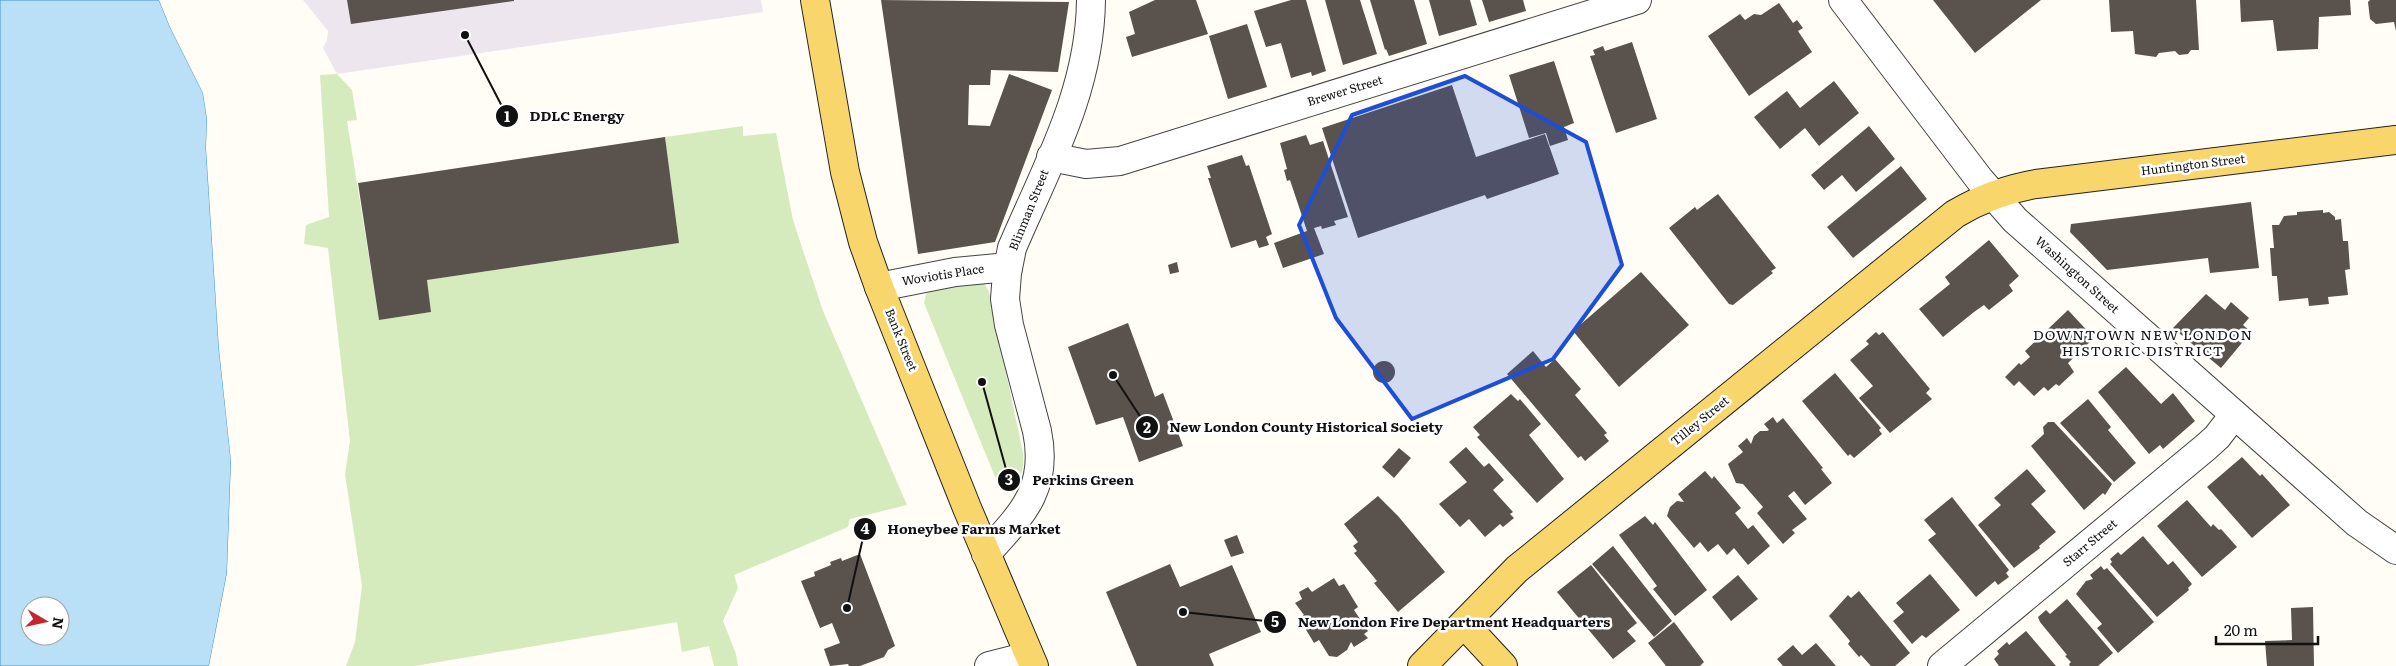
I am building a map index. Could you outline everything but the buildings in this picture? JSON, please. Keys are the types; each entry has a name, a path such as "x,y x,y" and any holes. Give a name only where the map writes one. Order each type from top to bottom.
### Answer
{"main road":[{"name":"Bank Street","path":"815,0 848,189 879,287 1031,661"},
{"name":"Huntington Street","path":"1992,195 2036,184 2396,140"},
{"name":"Tilley Street","path":"1422,666 1517,569 1955,214 1992,195"},
{"path":"1464,624 1503,666"}],"street":[{"name":"Blinman Street","path":"986,554 1027,506 1037,483 1041,466 1041,448 1009,325 1005,299 1008,267 1012,248 1078,92 1087,56 1091,0"},
{"name":"Brewer Street","path":"1051,157 1086,164 1120,161 1637,0"},
{"name":"Washington Street","path":"1843,0 1992,195 2042,245 2357,523 2396,550"},
{"name":"Woviotis Place","path":"879,287 955,272 1008,267"},
{"name":"Starr Street","path":"1942,666 2206,447 2217,437 2234,415"},
{"path":"989,666 1031,661"}],"highlighted area":[{"path":"1465,76 1586,142 1622,265 1553,359 1412,419 1336,318 1299,225 1352,115"}],"shaded area":[{"path":"303,0 761,0 763,12 337,74 323,48 327,40 328,31"}],"green space":[{"path":"337,74 352,90 357,120 347,121 379,320 431,312 427,280 679,243 665,137 743,126 743,136 776,133 793,220 823,311 907,505 850,519 848,527 734,575 738,588 723,621 736,654 738,666 714,666 709,646 682,652 677,622 415,666 346,666 355,642 362,586 345,474 350,441 328,248 304,244 306,225 329,217 320,75"},
{"path":"977,282 984,283 989,292 1023,453 1021,476 1012,491 1007,493 1000,489 924,303 926,294 933,290"}],"water":[{"path":"0,0 159,0 170,27 203,93 207,119 206,148 219,349 231,460 227,573 209,666 0,666"}],"pier":[{"path":"159,0 162,0 206,92 209,119 209,148 221,349 234,461 230,573 212,666 209,666 227,573 231,461 219,349 206,148 207,119 203,93 170,27"}],"place":[{"name":"DDLC Energy","path":"465,35"},
{"name":"New London County Historical Society","path":"1113,375"},
{"name":"Perkins Green","path":"982,382"},
{"name":"Honeybee Farms Market","path":"847,608"},
{"name":"New London Fire Department Headquarters","path":"1183,612"}],"district":[{"name":"DOWNTOWN NEW LONDON HISTORIC DISTRICT","path":"2143,344"}]}
